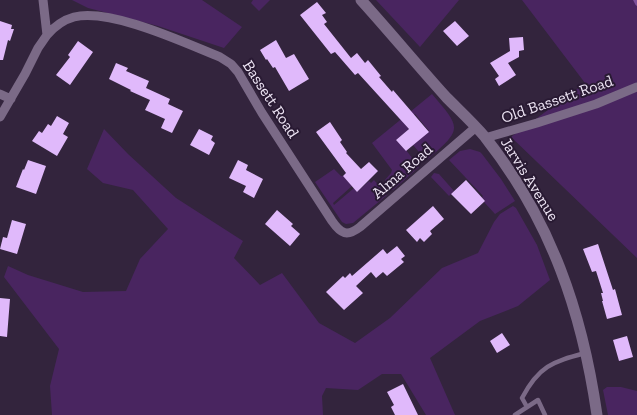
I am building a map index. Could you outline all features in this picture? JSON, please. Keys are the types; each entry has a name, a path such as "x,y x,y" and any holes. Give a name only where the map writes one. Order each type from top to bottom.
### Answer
{"street":[{"path":"43,0 47,36"},
{"name":"Jarvis Avenue","path":"361,0 448,98 476,127 524,194 553,249 571,295 593,386 597,415"},
{"name":"Bassett Road","path":"0,117 30,66 38,48 54,27 74,17 83,16 101,17 123,21 150,29 220,57 228,62 238,72 262,113 332,221 340,231 345,233"},
{"name":"Old Bassett Road","path":"485,138 596,104 637,87"},
{"path":"0,94 11,99"},
{"name":"Alma Road","path":"345,233 352,232 360,227 476,127"}],"lane":[{"path":"528,406 522,398 527,387 537,374 559,360 585,353"},
{"path":"515,415 538,400 545,415"}],"shaded area":[{"path":"72,0 202,0 242,27 224,48 158,26 88,8"},
{"path":"253,0 270,0 259,11 251,3"},
{"path":"376,0 459,0 420,47"},
{"path":"522,0 637,0 637,258 511,137 585,83"},
{"path":"432,94 449,114 453,122 454,128 452,134 439,149 428,159 425,159 413,145 429,131 415,114 404,123 409,129 396,140 419,167 393,190 391,190 385,180 392,170 372,143"},
{"path":"104,129 128,154 176,198 243,241 234,258 260,285 282,273 319,323 355,343 390,318 442,268 478,253 494,222 500,214 513,206 516,208 537,245 550,280 518,306 480,321 430,358 455,415 426,415 401,374 382,374 358,390 326,388 322,396 323,415 52,415 50,386 59,349 4,277 8,266 28,275 83,292 126,291 140,259 168,229 133,190 103,183 87,169"},
{"path":"470,149 482,154 515,201 495,214 484,202 483,196 449,160 460,151"},
{"path":"334,169 352,186 333,203 334,205 354,188 357,192 369,181 371,183 374,180 387,195 353,223 346,224 342,222 315,182"},
{"path":"434,173 439,174 454,191 449,196 431,177"},
{"path":"607,387 621,387 637,391 637,415 608,415 603,390"}],"building":[{"path":"317,2 326,13 322,15 327,22 324,24 351,58 357,53 365,63 368,60 381,76 379,77 392,92 393,90 429,132 406,151 396,140 409,129 358,73 355,75 335,52 331,54 300,15"},
{"path":"0,21 12,25 11,29 14,29 10,41 8,40 3,60 0,60"},
{"path":"455,21 469,36 457,46 443,31"},
{"path":"523,37 524,50 519,51 519,57 508,63 516,75 499,86 495,79 499,76 490,63 510,51 509,38"},
{"path":"276,40 286,58 294,54 309,79 289,91 275,67 273,68 260,50"},
{"path":"78,41 93,52 70,85 56,75 70,57 68,55"},
{"path":"116,63 128,68 126,71 149,81 146,88 170,99 168,104 183,111 172,133 161,128 165,119 145,110 150,100 109,79"},
{"path":"57,116 69,123 63,134 68,137 57,156 32,141 39,131 42,133 48,124 51,126"},
{"path":"330,122 342,140 340,142 347,152 346,153 361,169 369,162 378,171 357,192 343,176 346,173 316,132"},
{"path":"199,129 213,136 211,140 215,143 209,155 190,145"},
{"path":"28,160 46,166 36,194 16,187"},
{"path":"238,160 248,165 246,170 263,179 254,198 243,192 246,186 229,178"},
{"path":"466,180 485,201 471,214 451,194"},
{"path":"433,206 444,219 430,231 432,234 424,242 420,238 417,242 406,230"},
{"path":"277,210 293,224 291,226 300,234 290,246 265,224"},
{"path":"12,220 26,224 17,254 0,249 3,237 7,238"},
{"path":"598,244 613,290 615,289 622,315 607,319 602,301 601,293 603,293 596,271 592,272 583,249"},
{"path":"397,246 405,256 401,259 404,262 387,276 383,272 376,278 371,272 356,286 363,293 344,310 326,292 343,276 345,278 350,273 352,276 383,249 387,254"},
{"path":"0,298 10,299 7,337 0,336"},
{"path":"502,333 510,345 497,353 490,341"},
{"path":"627,336 633,357 619,361 613,340"},
{"path":"403,384 418,415 395,415 391,407 394,405 387,392"}],"waterway":[{"path":"635,0 637,4"}]}
